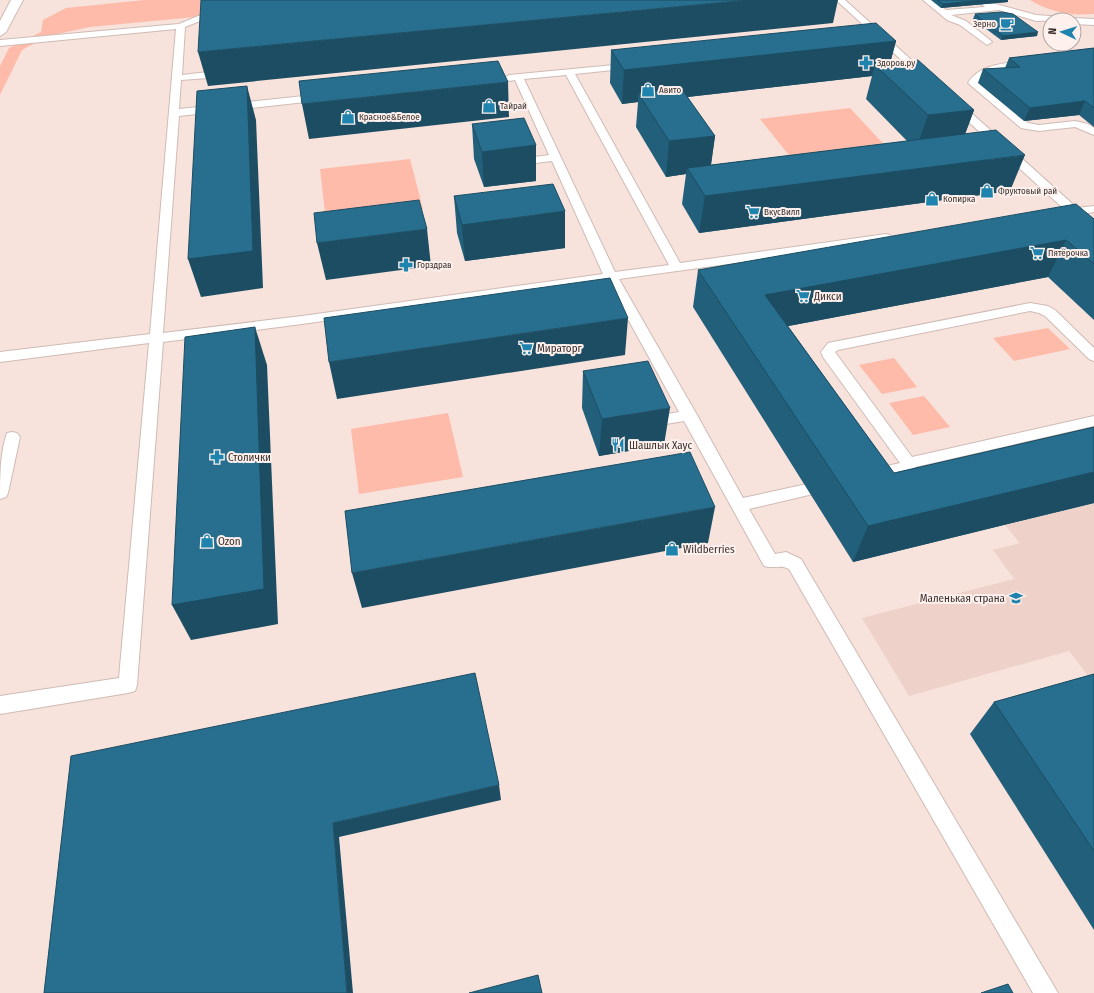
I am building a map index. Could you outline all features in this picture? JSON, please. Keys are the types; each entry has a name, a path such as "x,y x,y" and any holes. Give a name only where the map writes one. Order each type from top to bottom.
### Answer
{"street":[{"path":"0,32 17,0"}],"lane":[{"path":"840,0 930,82"},
{"path":"927,0 950,18 963,23 987,42"},
{"path":"986,4 1042,18"},
{"path":"944,14 999,8"},
{"path":"0,43 180,26 198,19 230,16"},
{"path":"1036,18 1042,22"},
{"path":"1082,21 1094,22"},
{"path":"0,705 128,685 180,26"},
{"path":"870,40 883,39"},
{"path":"1040,62 996,68 975,79 973,83 1025,126 1039,128 1075,124 1084,126 1094,132"},
{"path":"503,79 638,64"},
{"path":"569,72 676,268"},
{"path":"176,78 208,75"},
{"path":"518,77 611,277 690,415 770,561 786,559 795,564 1046,993"},
{"path":"174,113 330,97"},
{"path":"947,97 1094,230"},
{"path":"960,122 974,121"},
{"path":"528,161 556,157"},
{"path":"1051,215 1094,209"},
{"path":"0,357 302,320 896,237"},
{"path":"778,253 787,264"},
{"path":"908,463 830,357 828,352 833,346 1030,307 1043,309 1050,313 1094,356"},
{"path":"654,421 690,415"},
{"path":"857,479 907,467 908,463 1094,422"},
{"path":"0,493 12,437"},
{"path":"740,505 807,490"}],"shaded area":[{"path":"144,0 376,0 90,27 48,36 22,50 0,95 0,66 9,48 41,32 43,20 66,8"},
{"path":"1030,0 1094,0 1094,14 1082,14 1082,12 1061,12 1045,8"},
{"path":"850,108 891,152 796,164 760,119"},
{"path":"410,159 423,209 326,221 320,169"},
{"path":"1048,328 1070,349 1014,361 993,338"},
{"path":"894,358 917,387 882,394 859,365"},
{"path":"924,396 950,427 913,435 889,403"},
{"path":"448,413 463,477 359,494 351,429"},
{"name":"Маленькая страна","path":"1094,503 1094,681 1092,681 1069,651 909,696 862,618 1014,579 993,550 1020,543 1005,525"}],"building":[{"path":"201,0 749,0 198,52"},
{"path":"937,0 985,0 943,4"},
{"path":"1002,12 1013,14 1038,32 1003,36 975,14"},
{"path":"876,23 896,41 624,70 611,50"},
{"path":"1094,48 1094,108 1085,101 1030,108 983,69 1020,67 1009,58 1060,52 1082,52 1082,49"},
{"path":"918,60 974,110 928,115 875,65"},
{"path":"498,61 508,82 302,104 299,81"},
{"path":"247,86 253,251 188,259 197,91"},
{"path":"681,88 715,136 669,141 638,93"},
{"path":"524,118 536,145 482,152 472,124"},
{"path":"996,130 1025,155 705,196 687,168"},
{"path":"553,184 565,211 462,225 454,196"},
{"path":"419,200 427,229 317,243 314,213"},
{"path":"1076,204 1094,219 1094,264 1066,240 765,295 894,473 1094,427 1094,472 868,526 698,270"},
{"path":"610,278 628,318 329,362 324,318"},
{"path":"255,327 264,589 172,605 185,337"},
{"path":"648,361 670,408 602,419 583,371"},
{"path":"690,452 715,507 352,573 345,511"},
{"path":"475,673 499,785 333,823 347,993 44,993 71,756"},
{"path":"1094,674 1094,851 994,702"},
{"path":"538,975 542,993 469,993"},
{"path":"1008,984 1013,993 981,993"}],"place":[{"name":"Зерно","path":"1007,24"},
{"name":"Здоров.ру","path":"866,63"},
{"name":"Авито","path":"648,90"},
{"name":"Тайрай","path":"489,106"},
{"name":"Красное&Белое","path":"348,117"},
{"name":"Фруктовый рай","path":"987,191"},
{"name":"Копирка","path":"932,199"},
{"name":"ВкусВилл","path":"753,212"},
{"name":"Пятёрочка","path":"1037,253"},
{"name":"Горздрав","path":"406,265"},
{"name":"Дикси","path":"803,296"},
{"name":"Мираторг","path":"526,348"},
{"name":"Шашлык Хаус","path":"618,445"},
{"name":"Столички","path":"217,457"},
{"name":"Ozon","path":"207,541"},
{"name":"Wildberries","path":"672,549"},
{"name":"Маленькая страна","path":"1016,598"}]}
